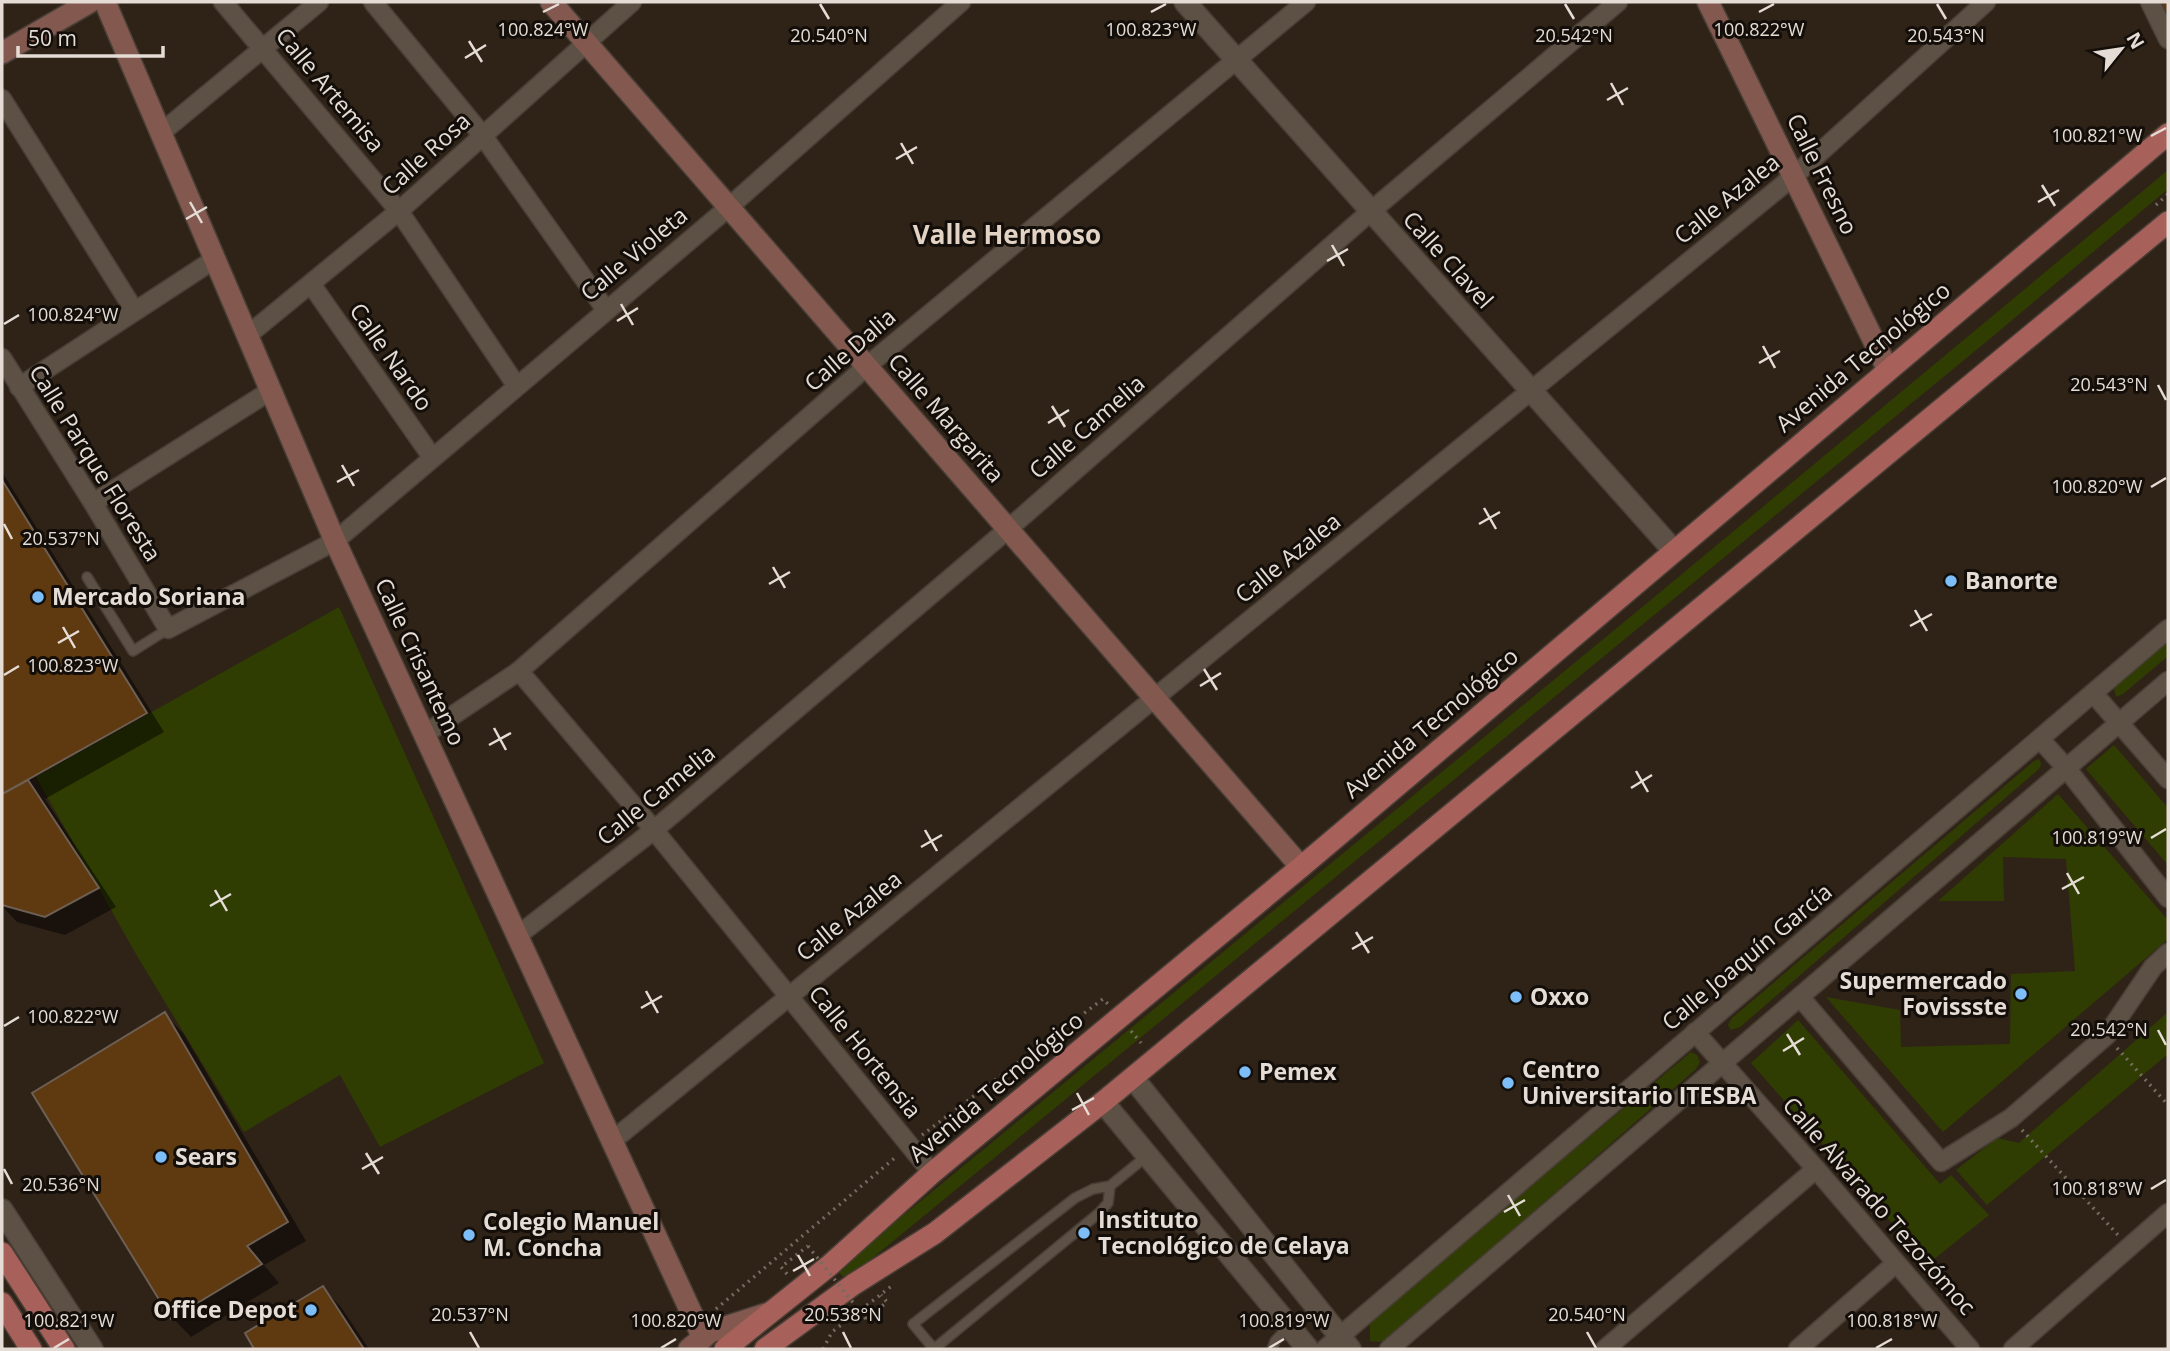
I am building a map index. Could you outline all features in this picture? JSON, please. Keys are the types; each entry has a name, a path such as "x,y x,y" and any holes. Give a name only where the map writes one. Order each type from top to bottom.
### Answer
{"main road":[{"path":"2,53 90,2"},
{"name":"Calle Crisantemo","path":"105,2 335,541 612,1141 696,1344"},
{"name":"Calle Margarita","path":"551,2 1301,867"},
{"name":"Calle Fresno","path":"1708,2 1795,175 1888,370"},
{"name":"Avenida Tecnológico","path":"725,1349 830,1265 932,1173 1301,867 2168,134"},
{"path":"765,1349 782,1341 866,1276 935,1233 1133,1078 2168,222"},
{"path":"2,1253 64,1349"},
{"path":"2,1303 32,1349"},
{"path":"696,1344 710,1332 771,1312"}],"street":[{"name":"Calle Artemisa","path":"223,2 399,211 516,386"},
{"path":"162,132 319,2"},
{"path":"373,2 483,136 606,310"},
{"name":"Calle Rosa","path":"247,335 399,211 632,2"},
{"name":"Calle Violeta","path":"169,629 335,541 729,206 961,2"},
{"name":"Calle Clavel","path":"1185,2 1674,551"},
{"name":"Calle Dalia","path":"425,734 519,671 867,366 1306,2"},
{"name":"Calle Camelia","path":"517,936 654,830 1007,530 1370,212 1618,2"},
{"name":"Calle Azalea","path":"612,1141 1795,175 1986,2"},
{"path":"2150,2 2168,38"},
{"path":"2,99 134,310"},
{"path":"19,387 215,259"},
{"name":"Calle Nardo","path":"311,284 432,457"},
{"name":"Calle Parque Floresta","path":"2,358 169,629"},
{"path":"93,503 270,391"},
{"name":"Calle Joaquín García","path":"1338,1345 1695,1032 2168,629"},
{"name":"Calle Hortensia","path":"519,671 654,830 932,1173"},
{"path":"1389,1349 2168,681"},
{"path":"2093,693 2168,779"},
{"path":"2040,739 2067,769 2168,898"},
{"path":"1800,997 1941,1162 2011,1118 2107,1035 2153,967 2168,953"},
{"name":"Calle Alvarado Tezozómoc","path":"1695,1032 1816,1168 1970,1349"},
{"path":"1133,1078 1269,1248 1338,1345"},
{"path":"1103,1102 1308,1349"},
{"path":"1605,1349 1816,1168"},
{"path":"2,1210 92,1349"},
{"path":"2013,1349 2168,1213"},
{"path":"1242,1269 1269,1248"},
{"path":"1798,1349 1896,1263"}],"lane":[{"path":"87,577 133,651 169,629"},
{"path":"1110,1186 1108,1203 1099,1213 934,1349 913,1324 1075,1198 1093,1189 1110,1186 1148,1155"},
{"path":"1272,1349 1275,1341 1289,1326"}],"path":[{"path":"2107,1035 2168,1105"},
{"path":"2011,1118 2130,1248"},
{"path":"808,1246 866,1319 887,1302 866,1276"}],"green space":[{"path":"2168,170 2168,189 1992,337 846,1280 837,1270 1652,599"},
{"path":"339,607 544,1063 380,1147 340,1075 244,1132 137,956 36,777"},
{"path":"2168,642 2168,656 2116,697 2114,688"},
{"path":"2114,745 2168,808 2168,865 2086,769"},
{"path":"2039,759 2040,768 1740,1027 1731,1030 1728,1025 1732,1018"},
{"path":"2058,794 2168,920 2168,939 1943,1132 1826,997 1900,1010 1901,1047 2010,1044 2011,974 2075,971 2066,859 2003,857 2004,901 1938,901"},
{"path":"2168,1012 2168,1054 1987,1205 1956,1170 1997,1138 2019,1143"},
{"path":"1798,1020 1940,1184 1951,1175 1989,1215 1928,1264 1751,1063"},
{"path":"1691,1052 1697,1055 1700,1062 1696,1069 1385,1342 1370,1341 1370,1323 1379,1313"}],"building":[{"path":"2160,2 2168,2 2168,18"},
{"name":"Mercado Soriana","path":"2,480 147,713 2,794"},
{"path":"28,780 99,888 45,917 2,905 2,794"},
{"name":"Sears","path":"165,1012 288,1222 247,1246 262,1264 171,1319 32,1093"},
{"name":"Office Depot","path":"323,1286 364,1349 254,1349 245,1333"}],"place":[{"name":"Banorte","path":"1951,581"},
{"name":"Mercado Soriana","path":"38,597"},
{"name":"Supermercado Fovissste","path":"2021,994"},
{"name":"Oxxo","path":"1516,997"},
{"name":"Pemex","path":"1245,1072"},
{"name":"Centro Universitario ITESBA","path":"1508,1083"},
{"name":"Sears","path":"161,1157"},
{"name":"Instituto Tecnológico de Celaya","path":"1084,1233"},
{"name":"Colegio Manuel M. Concha","path":"469,1235"},
{"name":"Office Depot","path":"311,1310"}],"district":[{"name":"Valle Hermoso","path":"1007,235"}]}
